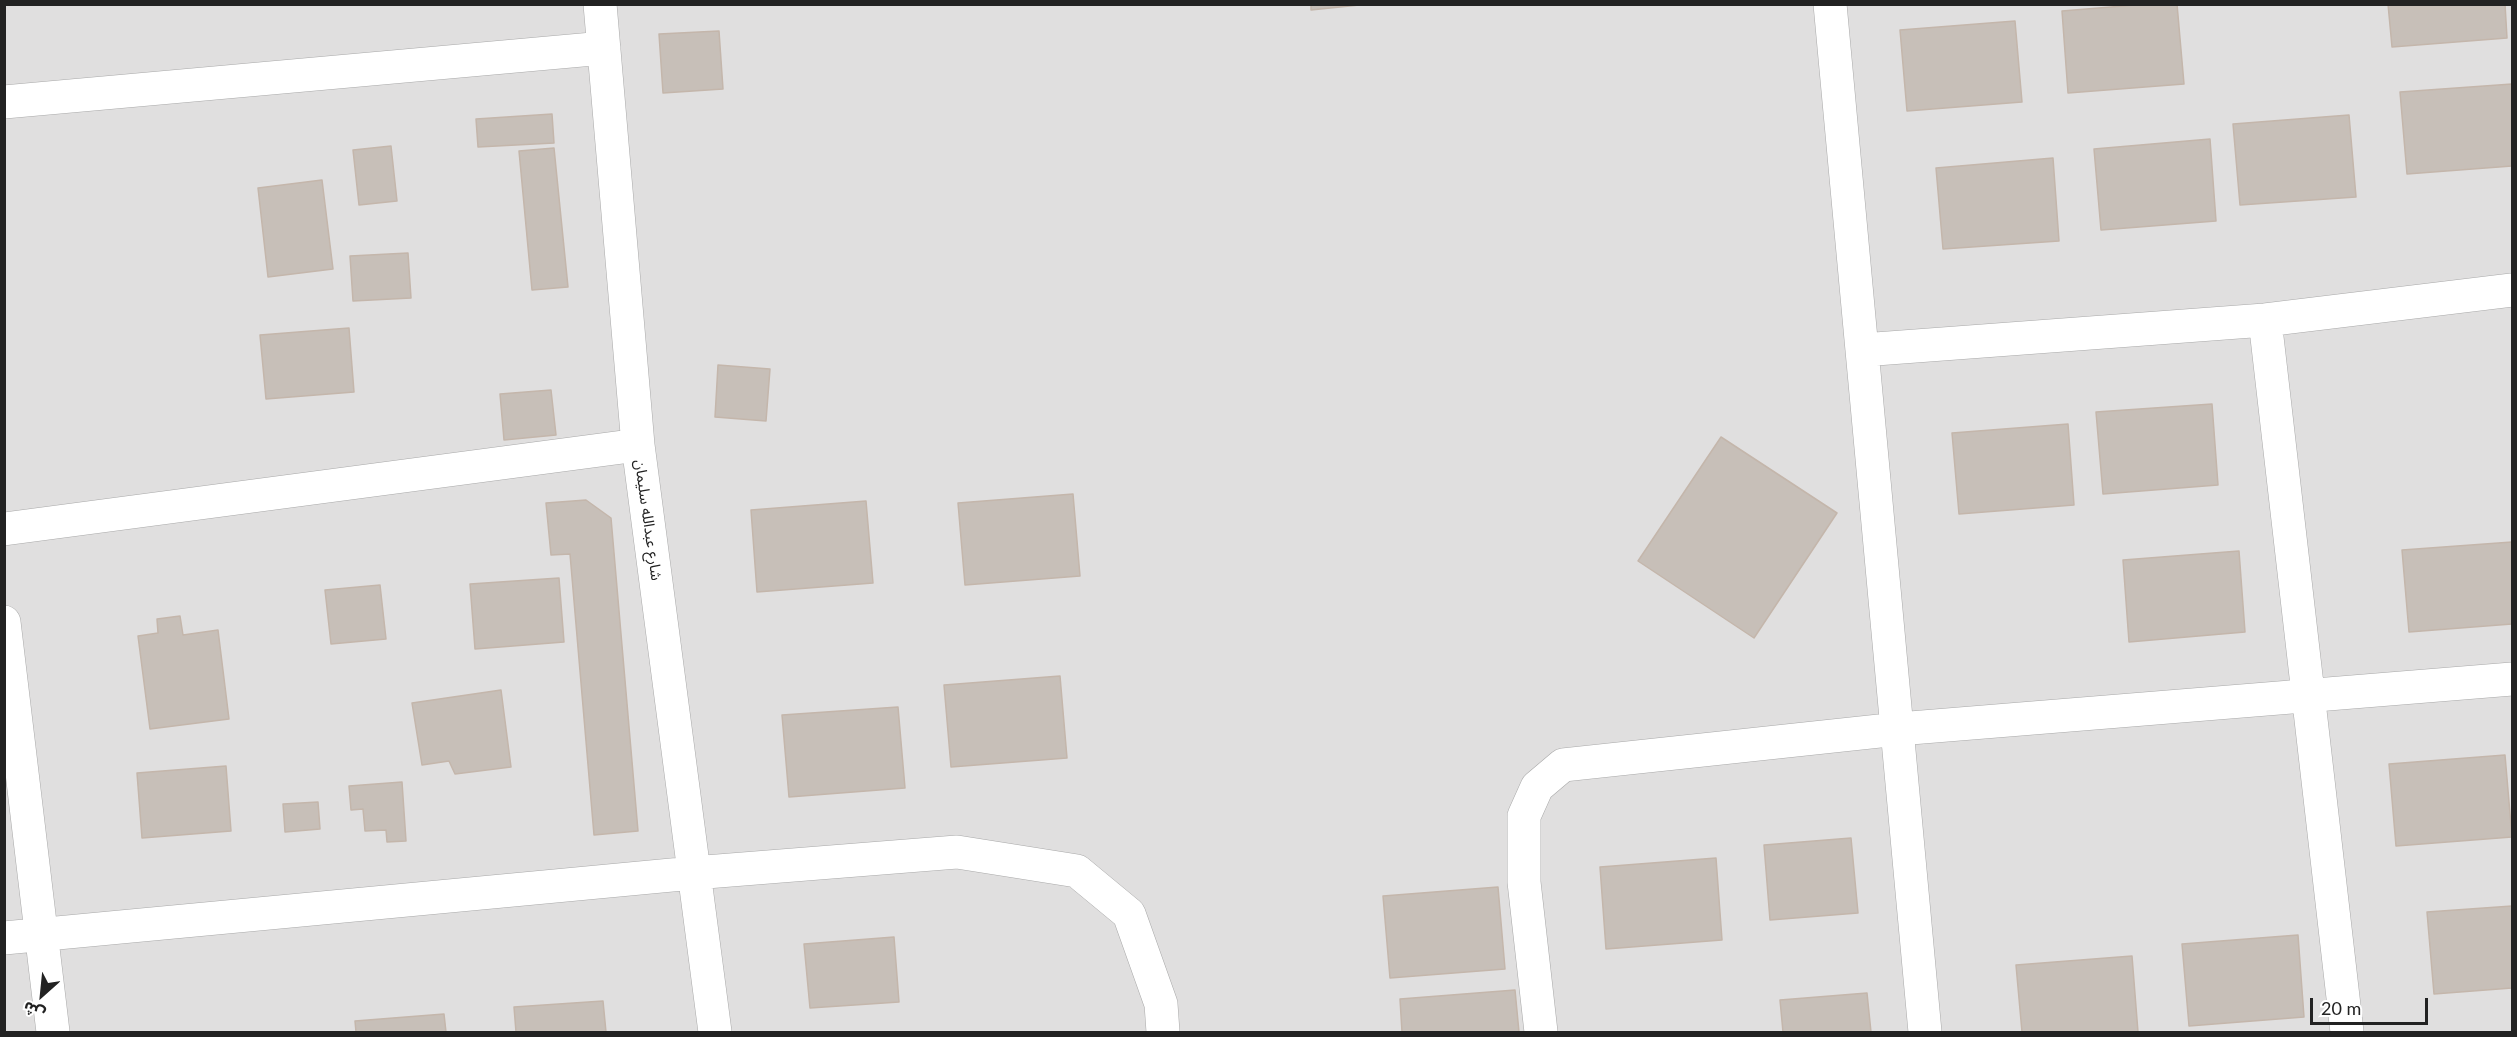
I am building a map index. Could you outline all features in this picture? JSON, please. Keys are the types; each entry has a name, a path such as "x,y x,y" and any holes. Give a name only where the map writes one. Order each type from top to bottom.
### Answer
{"street":[{"name":"شارع عبدالله سليمان","path":"600,4 638,445 715,1032"},
{"path":"1830,4 1926,1032"},
{"path":"4,102 604,48"},
{"path":"1862,350 2265,320 2512,290"},
{"path":"2265,320 2347,1032"},
{"path":"4,529 638,445"},
{"path":"4,621 53,1032"},
{"path":"1541,1032 1524,882 1524,816 1537,787 1563,765 1898,729 2512,679"},
{"path":"4,938 693,873 957,852 1077,871 1129,914 1161,1004 1163,1032"}],"shaded area":[{"path":"5,5 2512,5 2512,1032 5,1032"}],"building":[{"path":"1311,4 1369,4 1311,10"},
{"path":"2147,4 2177,4 2184,84 2068,93 2062,11"},
{"path":"2388,4 2505,4 2507,38 2392,47"},
{"path":"2015,21 2022,102 1907,111 1900,30"},
{"path":"719,31 723,89 663,93 659,34"},
{"path":"2512,84 2512,166 2407,174 2400,92"},
{"path":"552,114 554,143 478,147 476,119"},
{"path":"2349,115 2356,197 2240,205 2233,124"},
{"path":"2210,139 2216,221 2101,230 2094,149"},
{"path":"391,146 397,201 359,205 353,150"},
{"path":"554,148 568,287 532,290 519,151"},
{"path":"2053,158 2059,241 1943,249 1936,168"},
{"path":"322,180 333,269 268,277 258,188"},
{"path":"408,253 411,298 353,301 350,256"},
{"path":"349,328 354,392 266,399 260,335"},
{"path":"718,365 770,369 766,421 715,417"},
{"path":"551,390 556,435 504,440 500,394"},
{"path":"2212,404 2218,485 2103,494 2096,412"},
{"path":"2068,424 2074,505 1959,514 1952,433"},
{"path":"1721,437 1837,513 1754,638 1638,561"},
{"path":"1073,494 1080,576 965,585 958,503"},
{"path":"586,500 611,518 638,831 594,835 570,554 551,555 546,503"},
{"path":"866,501 873,583 757,592 751,510"},
{"path":"2512,542 2512,624 2409,632 2402,550"},
{"path":"2239,551 2245,632 2129,642 2123,560"},
{"path":"559,578 564,642 475,649 470,584"},
{"path":"380,585 386,639 331,644 325,590"},
{"path":"180,616 183,635 218,630 229,719 150,729 138,636 158,633 157,619"},
{"path":"1060,676 1067,758 951,767 944,685"},
{"path":"501,690 511,767 455,774 449,761 422,765 412,703"},
{"path":"898,707 905,788 789,797 782,715"},
{"path":"2505,755 2512,837 2396,846 2389,764"},
{"path":"226,766 231,831 142,838 137,773"},
{"path":"402,782 406,841 387,842 386,830 365,831 363,809 351,810 349,786"},
{"path":"318,802 320,829 285,832 283,804"},
{"path":"1851,838 1858,913 1770,920 1764,845"},
{"path":"1716,858 1722,940 1606,949 1600,867"},
{"path":"1498,887 1505,969 1390,978 1383,896"},
{"path":"2512,906 2512,988 2434,994 2427,912"},
{"path":"2298,935 2304,1017 2189,1026 2182,944"},
{"path":"894,937 899,1002 810,1008 804,944"},
{"path":"2132,956 2138,1032 2022,1032 2016,965"},
{"path":"1515,990 1519,1032 1402,1032 1400,999"},
{"path":"1867,993 1871,1032 1783,1032 1780,1000"},
{"path":"603,1001 606,1032 516,1032 514,1007"},
{"path":"444,1014 446,1032 356,1032 355,1021"}]}
